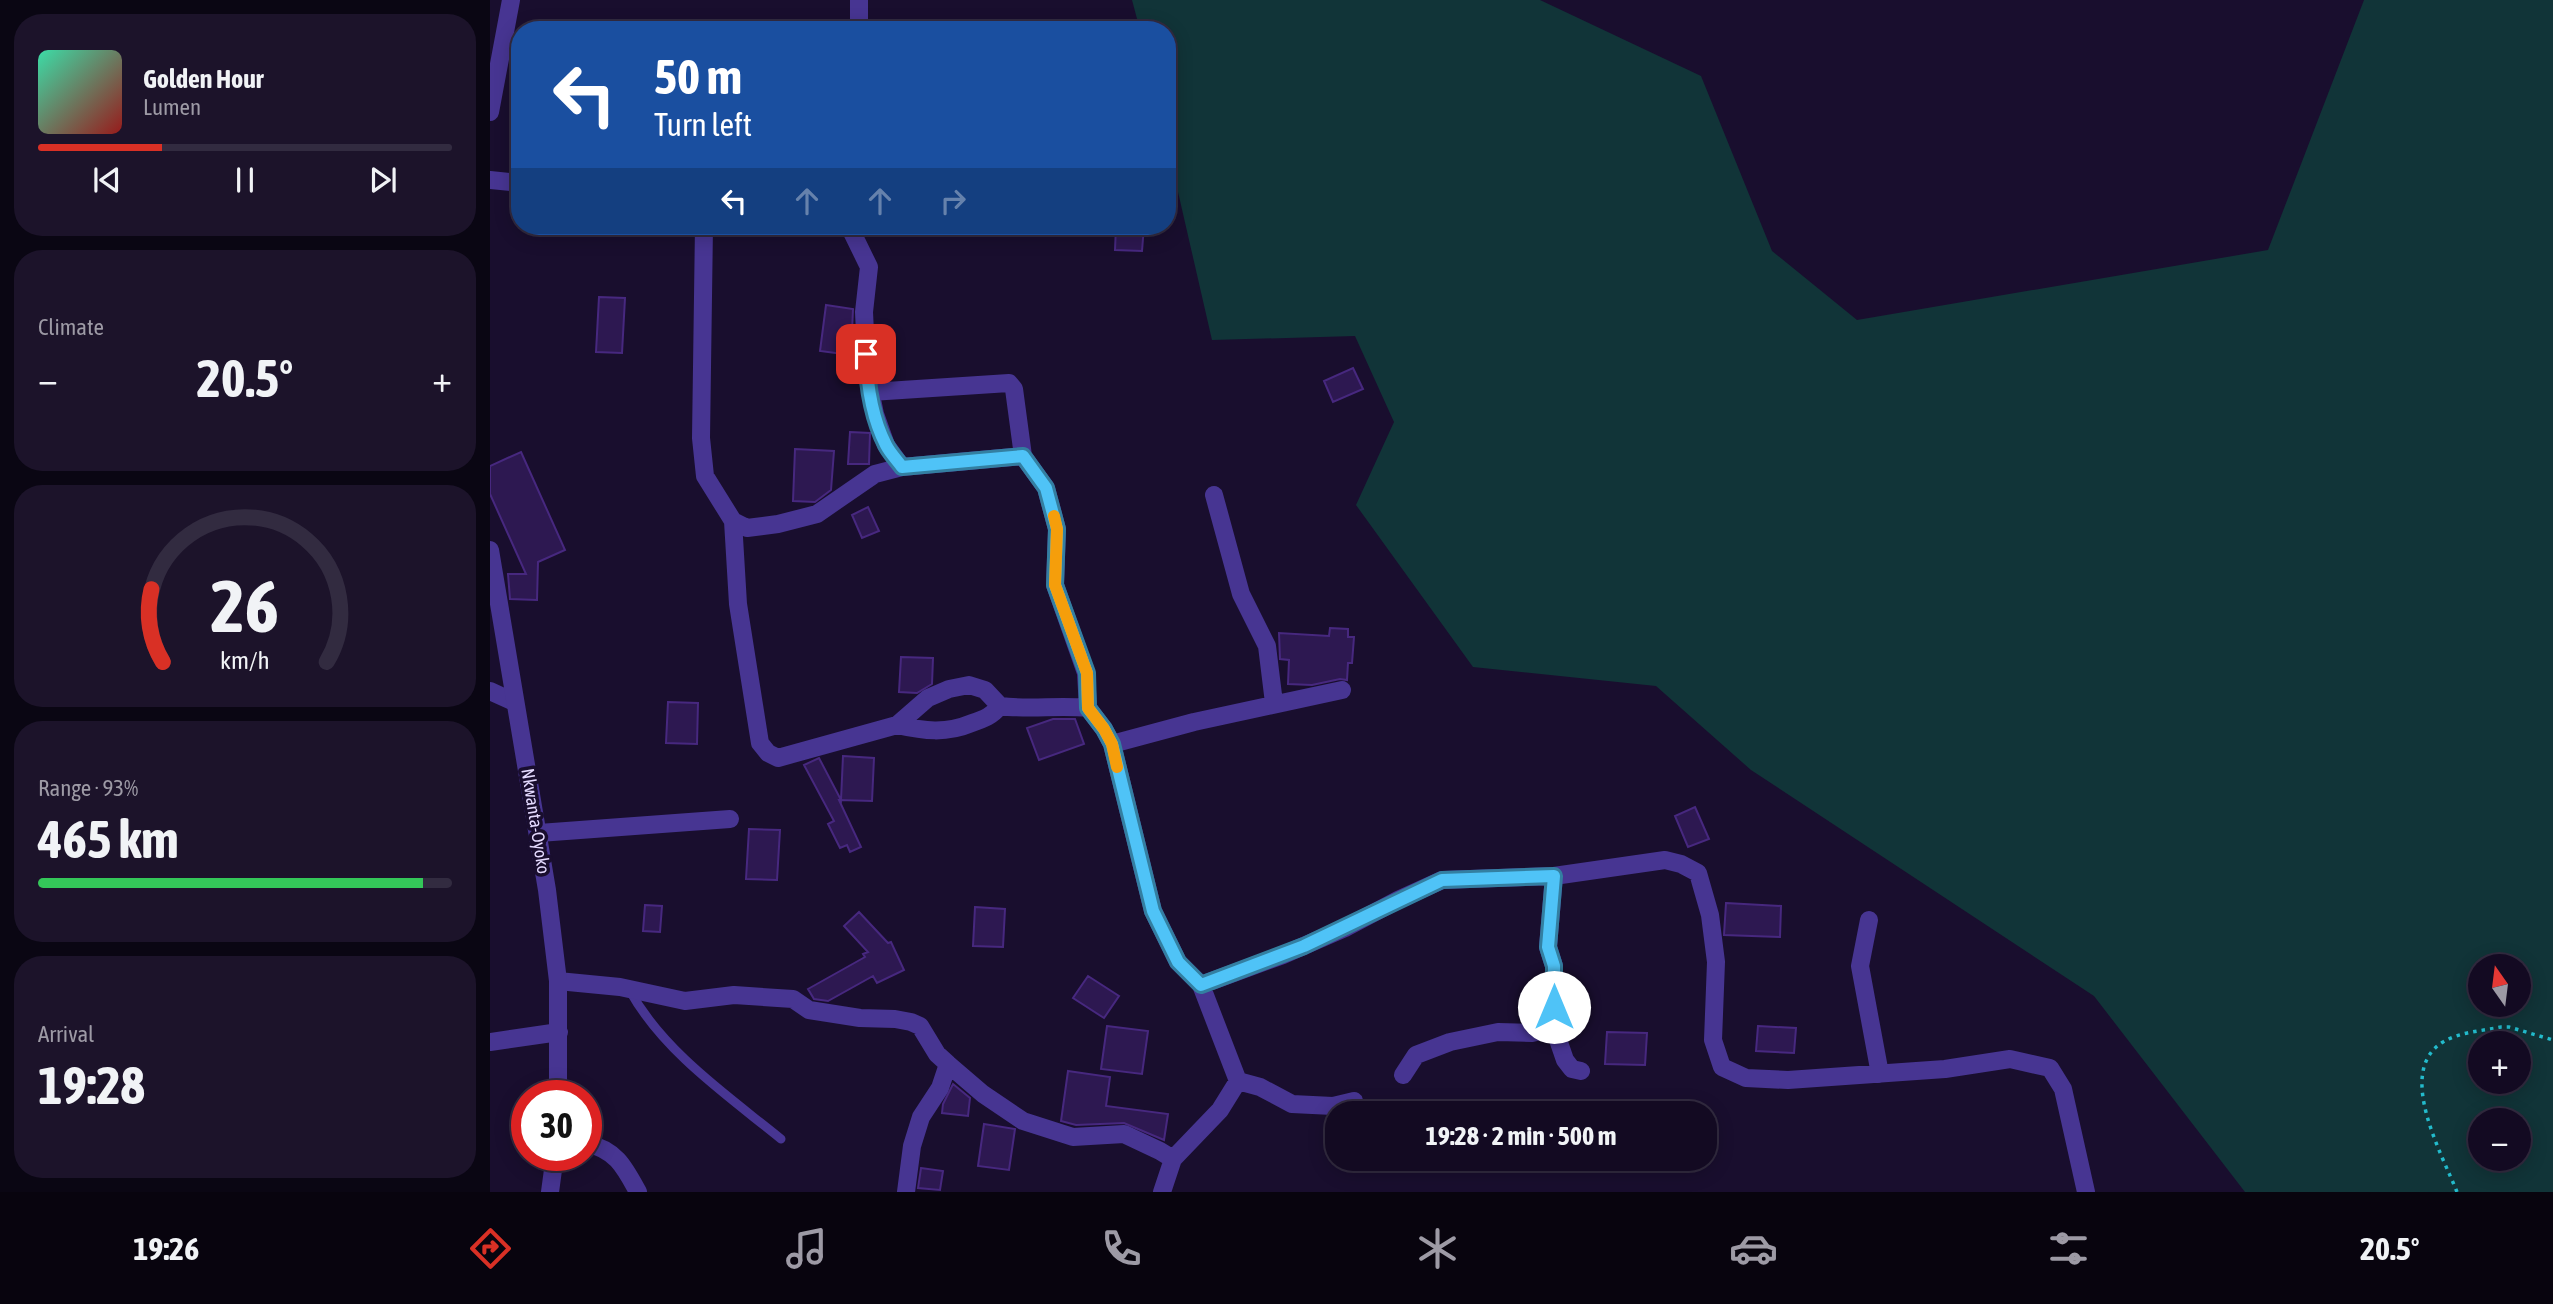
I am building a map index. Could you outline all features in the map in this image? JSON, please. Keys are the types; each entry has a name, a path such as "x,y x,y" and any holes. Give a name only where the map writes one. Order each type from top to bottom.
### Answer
{"street":[{"path":"490,112 511,0"},
{"path":"859,0 859,21"},
{"path":"490,180 511,182"},
{"path":"704,235 705,476 733,521 738,604 760,743 768,753 778,758 897,725 928,698 948,689 969,685 985,690 1000,706 1038,708 1062,705 1088,708"},
{"path":"853,235 869,267 864,312 867,375 875,414 886,445 902,467"},
{"path":"871,392 1009,383 1014,389 1023,456 1046,488 1057,529 1055,585 1087,673 1088,708 1112,744 1153,911 1178,962 1201,985 1238,1081"},
{"path":"733,521 747,528 778,524 817,514 875,474 902,467 1023,456"},
{"path":"1214,495 1241,594 1267,646 1274,703"},
{"name":"Nkwanta-Oyoko","path":"490,550 514,702 539,834 558,981 558,1080"},
{"path":"1112,744 1274,703 1291,702 1342,690"},
{"path":"490,691 514,702"},
{"path":"897,725 928,732 955,731 993,715 1000,706"},
{"path":"539,834 730,818"},
{"path":"1201,985 1295,950 1442,880 1554,876 1665,860 1681,864 1698,873 1710,915 1716,962 1713,1040 1722,1068 1746,1078 1788,1080 1945,1069 2010,1059 2050,1068 2063,1089 2086,1192"},
{"path":"1554,876 1548,947 1554,966 1554,1028 1564,1060 1572,1069 1581,1071"},
{"path":"1869,920 1860,966 1880,1073"},
{"path":"558,981 629,989 685,1001 734,995 793,999 809,1010 911,1022 920,1026 937,1054 948,1064 983,1094 1023,1121 1073,1137 1124,1135 1160,1150 1173,1159"},
{"path":"1403,1075 1416,1055 1450,1042 1498,1032 1532,1033 1554,1028"},
{"path":"490,1042 559,1032"},
{"path":"906,1192 912,1146 921,1117 940,1088 948,1064"},
{"path":"1238,1081 1260,1087 1292,1104 1325,1106"},
{"path":"1163,1192 1173,1159 1220,1110 1238,1081"},
{"path":"602,1147 621,1162 638,1192"},
{"path":"550,1192 553,1171"}],"lane":[{"path":"629,989 645,1017 702,1075 781,1139"}],"path":[{"path":"2457,1192 2421,1095 2425,1064 2433,1050 2452,1038 2501,1027 2553,1040"}],"green space":[{"path":"1132,0 1540,0 1701,76 1772,251 1857,320 2268,250 2364,0 2553,0 2553,1192 2245,1192 2094,996 1751,770 1656,686 1473,667 1356,505 1394,422 1355,336 1212,340 1176,183 1176,21 1138,21"}],"building":[{"path":"1116,235 1143,235 1142,251 1115,250"},
{"path":"599,297 625,298 622,353 596,352"},
{"path":"826,305 853,309 851,355 820,351"},
{"path":"1353,368 1363,389 1333,402 1324,381"},
{"path":"850,432 870,433 869,464 848,464"},
{"path":"795,449 834,451 831,490 815,502 793,501"},
{"path":"521,452 565,550 538,562 537,600 510,599 508,574 526,574 490,494 490,466"},
{"path":"868,507 879,531 862,538 852,515"},
{"path":"1330,628 1348,629 1348,637 1354,637 1352,663 1348,663 1347,680 1312,685 1288,684 1289,660 1280,659 1279,633 1329,636"},
{"path":"901,657 933,658 932,684 917,693 899,692"},
{"path":"668,702 698,703 697,744 666,743"},
{"path":"1053,719 1075,719 1084,744 1039,760 1027,728"},
{"path":"843,756 874,758 872,801 839,800 861,847 850,852 847,845 840,848 828,824 834,821 804,765 819,758 841,800"},
{"path":"1695,807 1709,839 1688,847 1675,816"},
{"path":"749,829 780,830 777,880 746,879"},
{"path":"1726,903 1781,906 1780,937 1724,935"},
{"path":"645,905 662,906 660,932 643,931"},
{"path":"975,907 1005,909 1003,947 973,946"},
{"path":"859,912 888,943 891,942 904,970 877,983 873,976 828,1001 814,999 808,989 865,957 863,954 868,952 844,926"},
{"path":"1088,976 1119,996 1104,1018 1073,998"},
{"path":"1107,1026 1148,1031 1142,1074 1101,1069"},
{"path":"1758,1026 1796,1028 1794,1053 1756,1051"},
{"path":"1607,1032 1647,1033 1645,1065 1605,1064"},
{"path":"1068,1071 1110,1077 1106,1106 1168,1114 1164,1140 1124,1123 1076,1125 1061,1121"},
{"path":"953,1084 970,1098 968,1116 942,1113 943,1104"},
{"path":"984,1124 1015,1129 1009,1170 978,1166"},
{"path":"921,1168 943,1171 940,1190 918,1188"}],"slow traffic":[{"path":"1054,516 1057,529 1055,585 1087,673 1088,708 1112,744 1117,767"}],"route":[{"path":"866,354 867,375 875,414 886,445 902,467 1023,456 1046,488 1057,529 1055,585 1087,673 1088,708 1112,744 1153,911 1178,962 1201,985 1304,946 1442,880 1554,876 1548,947 1554,966 1554,1007"}]}
